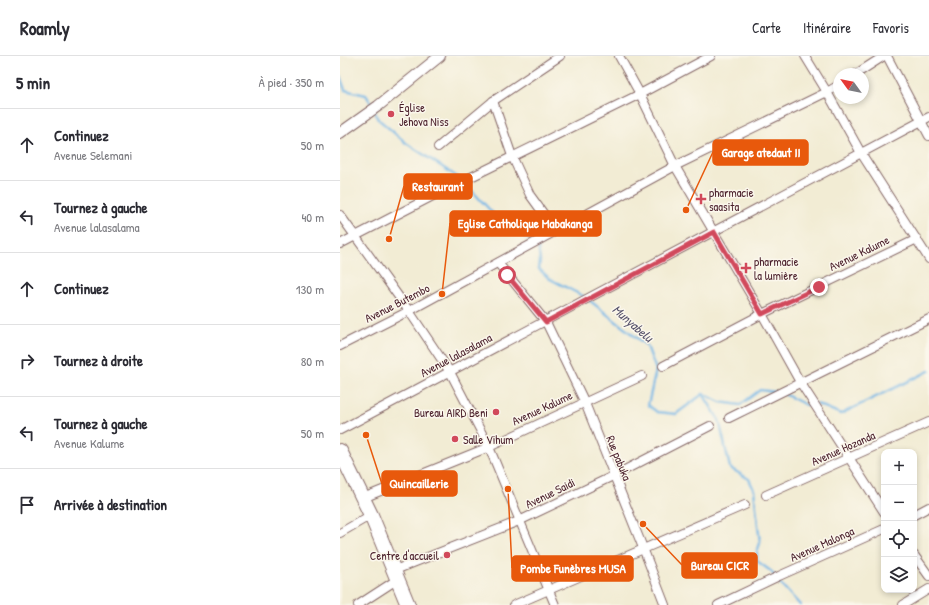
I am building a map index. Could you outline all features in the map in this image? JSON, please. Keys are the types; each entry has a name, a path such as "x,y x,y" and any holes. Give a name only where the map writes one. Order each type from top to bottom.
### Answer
{"highway":[{"path":"340,451 371,515 408,605"}],"street":[{"path":"340,133 440,56"},
{"path":"438,147 493,102 560,56"},
{"path":"619,56 640,94 675,166 800,382 881,507"},
{"path":"468,178 640,94 711,56"},
{"path":"805,56 861,153 929,259"},
{"path":"866,68 886,56 929,136"},
{"name":"Avenue Butembo","path":"340,346 498,263 675,166 833,88"},
{"path":"493,102 512,156 530,195 556,231"},
{"name":"Avenue lalasalama","path":"340,430 546,322 583,300 929,117"},
{"path":"340,244 454,185"},
{"path":"340,215 409,310 450,372 489,447 519,521 550,589 555,605"},
{"name":"Avenue Kalume","path":"663,366 762,314 917,239"},
{"name":"Rue pabuka","path":"498,263 546,322 585,403 644,548 665,605"},
{"path":"729,418 929,319"},
{"name":"Avenue Kalume","path":"363,498 489,447 642,376"},
{"name":"Avenue Hozanda","path":"766,495 929,422"},
{"name":"Avenue Saidi","path":"358,605 396,574 519,521 614,476 710,426"},
{"path":"514,605 745,505"},
{"path":"917,513 929,507"},
{"path":"340,533 371,515"},
{"name":"Avenue Malonga","path":"718,605 881,530"},
{"path":"915,557 929,576"},
{"path":"903,605 929,589"}],"waterway":[{"name":"Munyabelu","path":"340,76 345,90 366,95 373,106"},
{"name":"Munyabelu","path":"375,111 377,118 406,143 462,180 502,223 538,246 540,261 539,269 550,279 585,297"},
{"name":"Munyabelu","path":"589,300 647,346 656,370 648,405 657,412 676,414 703,394 719,420 730,468 749,479 754,490 760,543 757,552 757,561 772,572 776,579 800,605"},
{"path":"817,404 841,414 929,371"},
{"path":"704,394 720,402 740,405 760,390 775,392"},
{"path":"782,393 806,405 812,404"}],"place":[{"name":"Église Jehova Niss","path":"391,114"},
{"name":"pharmacie saasita","path":"701,199"},
{"name":"Garage atedaut II","path":"686,210"},
{"name":"Restaurant","path":"389,239"},
{"name":"pharmacie la lumière","path":"746,268"},
{"name":"Eglise Catholique Mabakanga","path":"442,294"},
{"name":"Bureau AIRD Beni","path":"496,412"},
{"name":"Quincaillerie","path":"366,435"},
{"name":"Salle Vihum","path":"455,439"},
{"name":"Pombe Funèbres MUSA","path":"508,489"},
{"name":"Bureau CICR","path":"643,524"},
{"name":"Centre d'accueil","path":"447,555"}],"route":[{"path":"507,275 546,322 583,300 714,232 762,314 819,287"}]}
